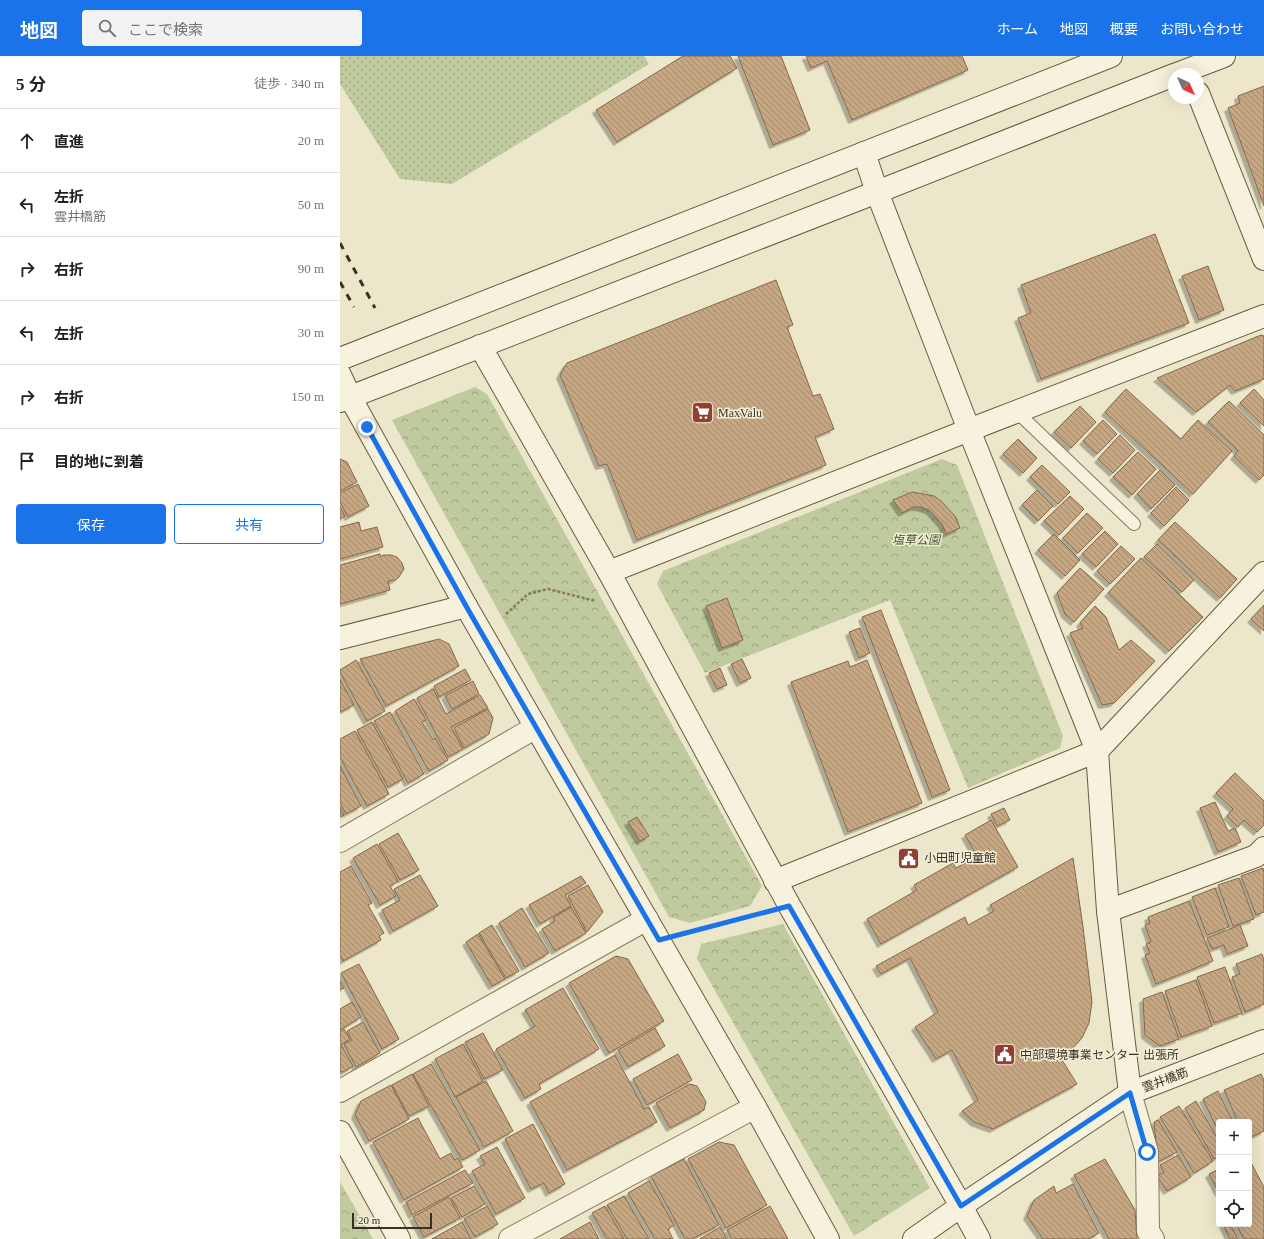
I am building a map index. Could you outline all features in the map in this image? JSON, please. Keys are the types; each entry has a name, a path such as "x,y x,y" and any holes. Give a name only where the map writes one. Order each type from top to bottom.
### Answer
{"street":[{"path":"340,359 1111,56"},
{"path":"1194,68 1224,56"},
{"path":"345,399 1168,78"},
{"path":"1202,104 1264,260"},
{"path":"864,153 877,192 969,430 1097,750 1108,911 1130,1093 1147,1152 1148,1231 1153,1239"},
{"path":"609,572 969,430 1264,316"},
{"path":"480,346 609,572 775,881 979,1239"},
{"path":"340,375 345,399 647,919 755,1107 828,1239"},
{"path":"775,881 1097,750 1264,573"},
{"path":"340,638 466,606"},
{"path":"340,841 536,727"},
{"path":"1108,911 1256,856 1264,848"},
{"path":"340,1091 647,919"},
{"name":"雲井橋筋","path":"914,1239 1130,1093 1264,1041"},
{"path":"510,1239 755,1107"},
{"path":"340,1132 399,1239"}],"lane":[{"path":"1017,412 1134,524"}],"path":[{"path":"506,614 528,594 548,589 597,601"},
{"path":"659,940 789,906"}],"green space":[{"path":"340,56 644,56 649,64 452,184 400,179 340,84"},
{"path":"475,387 487,394 762,886 750,906 690,923 669,917 392,420"},
{"name":"塩草公園","path":"942,459 957,465 1063,736 1060,748 968,788 890,600 705,673 657,584 663,571"},
{"path":"783,924 930,1188 854,1236 697,959 701,944"},
{"path":"340,1182 373,1239 340,1239"}],"building":[{"path":"683,56 730,56 737,68 617,142 596,110"},
{"path":"738,56 781,56 810,130 773,145"},
{"path":"806,56 962,56 968,70 852,120 827,61 811,68"},
{"path":"1264,86 1264,206 1228,108 1240,103 1238,96"},
{"path":"1155,234 1189,323 1041,379 1018,318 1031,313 1021,285"},
{"path":"1208,266 1224,310 1199,320 1182,276"},
{"name":"MaxValu","path":"776,280 793,325 787,327 813,396 820,394 834,429 815,437 826,465 637,540 607,464 599,466 560,375 567,363"},
{"path":"1261,335 1264,336 1264,379 1235,391 1230,385 1196,412 1157,378"},
{"path":"1126,389 1181,439 1198,420 1232,451 1193,494 1105,412"},
{"path":"1254,389 1264,400 1264,426 1240,403"},
{"path":"1229,401 1264,435 1264,475 1259,480 1234,456 1238,451 1208,422"},
{"path":"1080,406 1096,422 1071,448 1054,432"},
{"path":"1103,420 1117,434 1097,454 1083,441"},
{"path":"1120,435 1135,450 1113,473 1098,459"},
{"path":"1018,439 1037,458 1023,473 1003,454"},
{"path":"1138,452 1156,469 1132,495 1113,477"},
{"path":"340,459 347,462 357,482 340,491"},
{"path":"1042,465 1070,492 1058,504 1030,477"},
{"path":"1160,470 1175,485 1151,509 1137,494"},
{"path":"358,484 369,506 348,517 340,502 340,493"},
{"path":"1176,487 1189,500 1164,526 1151,513"},
{"path":"1037,490 1053,506 1038,521 1022,505"},
{"path":"912,492 934,496 941,501 955,516 960,528 946,534 942,524 934,515 929,510 920,507 913,507 902,513 893,500"},
{"path":"1070,496 1084,509 1059,535 1044,521"},
{"path":"340,507 345,516 340,519"},
{"path":"1087,513 1103,528 1078,553 1063,538"},
{"path":"359,522 361,531 377,527 383,547 340,559 340,527"},
{"path":"1175,522 1237,579 1220,598 1158,540"},
{"path":"1105,531 1118,544 1096,567 1082,554"},
{"path":"1054,534 1080,560 1065,576 1038,550"},
{"path":"1157,544 1194,580 1182,592 1144,557"},
{"path":"1121,546 1135,559 1110,584 1097,571"},
{"path":"380,554 381,557 383,555 391,555 397,557 402,563 404,569 395,580 388,581 390,590 340,604 340,565"},
{"path":"1141,558 1203,617 1169,651 1108,593"},
{"path":"1080,568 1104,589 1074,622 1065,614 1057,593"},
{"path":"727,598 743,640 722,648 706,606"},
{"path":"1264,605 1264,631 1251,619"},
{"path":"1095,606 1106,617 1119,650 1131,640 1155,661 1114,703 1102,705 1070,633 1083,628 1080,623"},
{"path":"881,610 950,790 932,797 862,617"},
{"path":"860,628 870,653 859,658 849,632"},
{"path":"439,639 449,644 459,666 386,706 360,659"},
{"path":"742,659 751,678 740,683 731,664"},
{"path":"356,660 385,711 367,721 340,672 340,670"},
{"path":"867,660 922,803 848,832 791,682 848,661 850,667"},
{"path":"720,668 727,685 717,689 709,673"},
{"path":"465,669 471,680 439,697 434,686"},
{"path":"340,680 354,705 340,712"},
{"path":"473,681 479,694 452,709 445,696"},
{"path":"433,689 446,714 480,695 488,708 451,727 463,749 448,757 417,698"},
{"path":"414,699 426,720 422,722 433,740 435,738 448,760 429,771 395,711"},
{"path":"488,709 493,718 489,734 464,748 454,728"},
{"path":"390,712 424,774 408,783 374,721"},
{"path":"372,722 403,779 388,787 357,730"},
{"path":"355,731 389,794 367,806 340,757 340,739"},
{"path":"340,766 361,806 346,814 340,803"},
{"path":"1235,773 1264,801 1264,825 1257,832 1244,820 1238,827 1227,816 1233,809 1216,793"},
{"path":"1215,802 1228,831 1235,828 1241,842 1218,852 1200,808"},
{"path":"340,807 344,815 340,817"},
{"path":"1004,808 1010,820 997,826 991,814"},
{"path":"637,817 649,836 640,841 628,822"},
{"path":"991,820 1018,867 881,944 867,919 917,890 914,885 953,863 956,868 977,856 965,835"},
{"path":"398,833 419,870 400,880 379,844"},
{"path":"377,844 398,881 390,886 396,896 380,905 353,858"},
{"path":"1073,858 1092,1002 1089,1023 1082,1038 1062,1060 1077,1084 993,1129 974,1122 962,1111 978,1100 952,1050 936,1059 915,1027 938,1012 910,958 881,974 876,966 965,917 968,925 994,911 990,905"},
{"path":"351,866 372,903 368,905 384,933 379,936 381,940 343,961 340,955 340,872"},
{"path":"1263,868 1264,912 1256,915 1241,876"},
{"path":"420,875 438,906 393,931 382,910 400,900 394,889"},
{"path":"581,876 586,883 565,895 571,906 540,924 529,905"},
{"path":"1239,878 1254,919 1233,926 1218,885"},
{"path":"588,885 603,912 587,932 568,896"},
{"path":"1215,888 1229,927 1207,935 1192,897"},
{"path":"1189,901 1213,961 1156,984 1145,955 1150,953 1146,944 1151,942 1145,925 1150,923 1148,917"},
{"path":"571,907 586,933 555,951 542,929 555,921 553,918"},
{"path":"522,908 549,953 525,967 499,923"},
{"path":"492,925 519,971 506,978 479,933"},
{"path":"1240,925 1248,946 1227,954 1224,945 1212,949 1207,938"},
{"path":"478,934 505,979 492,986 466,942"},
{"path":"1262,954 1264,960 1264,1004 1245,1012 1232,977 1240,974 1236,964"},
{"path":"616,956 628,959 664,1021 609,1053 569,983"},
{"path":"359,964 399,1039 382,1049 341,973"},
{"path":"1225,967 1242,1013 1214,1023 1197,977"},
{"path":"1196,980 1212,1026 1181,1037 1165,991"},
{"path":"340,981 344,988 340,990"},
{"path":"563,988 599,1049 539,1084 541,1089 525,1098 496,1049 535,1026 525,1010"},
{"path":"1162,992 1179,1039 1160,1046 1145,1035 1143,999"},
{"path":"352,1002 361,1017 340,1030 340,1009"},
{"path":"363,1022 380,1053 356,1067 344,1044 352,1040 347,1031"},
{"path":"655,1028 665,1046 628,1067 618,1050"},
{"path":"344,1029 350,1039 341,1045 353,1066 343,1072 340,1072 340,1032"},
{"path":"483,1033 503,1070 484,1079 465,1042"},
{"path":"463,1044 483,1081 455,1097 435,1059"},
{"path":"678,1054 692,1080 647,1105 633,1079"},
{"path":"615,1055 644,1109 649,1107 657,1122 567,1170 530,1102"},
{"path":"431,1064 480,1150 462,1160 413,1074"},
{"path":"412,1074 429,1106 409,1116 392,1085"},
{"path":"1261,1074 1264,1080 1264,1131 1252,1137 1252,1119 1237,1119 1224,1090"},
{"path":"486,1081 513,1131 484,1147 456,1097"},
{"path":"690,1084 697,1086 706,1102 704,1110 670,1128 656,1103"},
{"path":"391,1085 409,1119 369,1141 355,1115 361,1101"},
{"path":"1218,1091 1232,1119 1216,1119 1216,1127 1203,1099"},
{"path":"1196,1101 1216,1136 1216,1158 1214,1159 1185,1108"},
{"path":"1179,1106 1213,1161 1194,1173 1160,1117"},
{"path":"418,1118 440,1159 451,1153 455,1160 458,1158 463,1167 404,1200 373,1142"},
{"path":"1158,1120 1177,1152 1158,1162 1154,1122"},
{"path":"533,1124 565,1184 549,1193 544,1183 531,1189 505,1139"},
{"path":"719,1142 734,1145 767,1205 726,1228 688,1159"},
{"path":"497,1147 525,1198 496,1214 472,1171 485,1164 480,1156"},
{"path":"1178,1155 1191,1177 1167,1191 1157,1176 1164,1172 1160,1165"},
{"path":"684,1159 719,1225 692,1239 685,1239 651,1176"},
{"path":"1105,1159 1135,1210 1137,1239 1109,1239 1074,1175"},
{"path":"1252,1165 1264,1187 1264,1239 1244,1239 1238,1227 1252,1227"},
{"path":"465,1170 473,1183 412,1215 406,1202"},
{"path":"1216,1170 1216,1187 1209,1174"},
{"path":"649,1181 674,1225 668,1229 673,1239 655,1239 628,1193"},
{"path":"1073,1184 1099,1233 1088,1239 1043,1239 1027,1216 1034,1200 1054,1186 1056,1193"},
{"path":"474,1186 485,1204 462,1217 451,1198"},
{"path":"624,1196 649,1239 627,1239 607,1205"},
{"path":"449,1197 460,1218 424,1237 413,1217"},
{"path":"487,1206 498,1224 475,1237 464,1219"},
{"path":"605,1206 624,1239 607,1239 592,1213"},
{"path":"770,1206 788,1239 732,1239 727,1230"},
{"path":"462,1222 471,1239 432,1239"},
{"path":"590,1222 599,1239 560,1239"},
{"path":"720,1227 727,1239 700,1239"},
{"path":"1224,1227 1232,1227 1238,1239 1230,1239"}],"railway":[{"path":"340,243 375,308"},
{"path":"340,282 354,307"}],"place":[{"name":"MaxValu","path":"702,413"},
{"name":"小田町児童館","path":"908,858"},
{"name":"中部環境事業センター 出張所","path":"1004,1055"}],"route":[{"path":"367,427 466,606 659,940 789,906 961,1206 1130,1093 1147,1152"}]}
